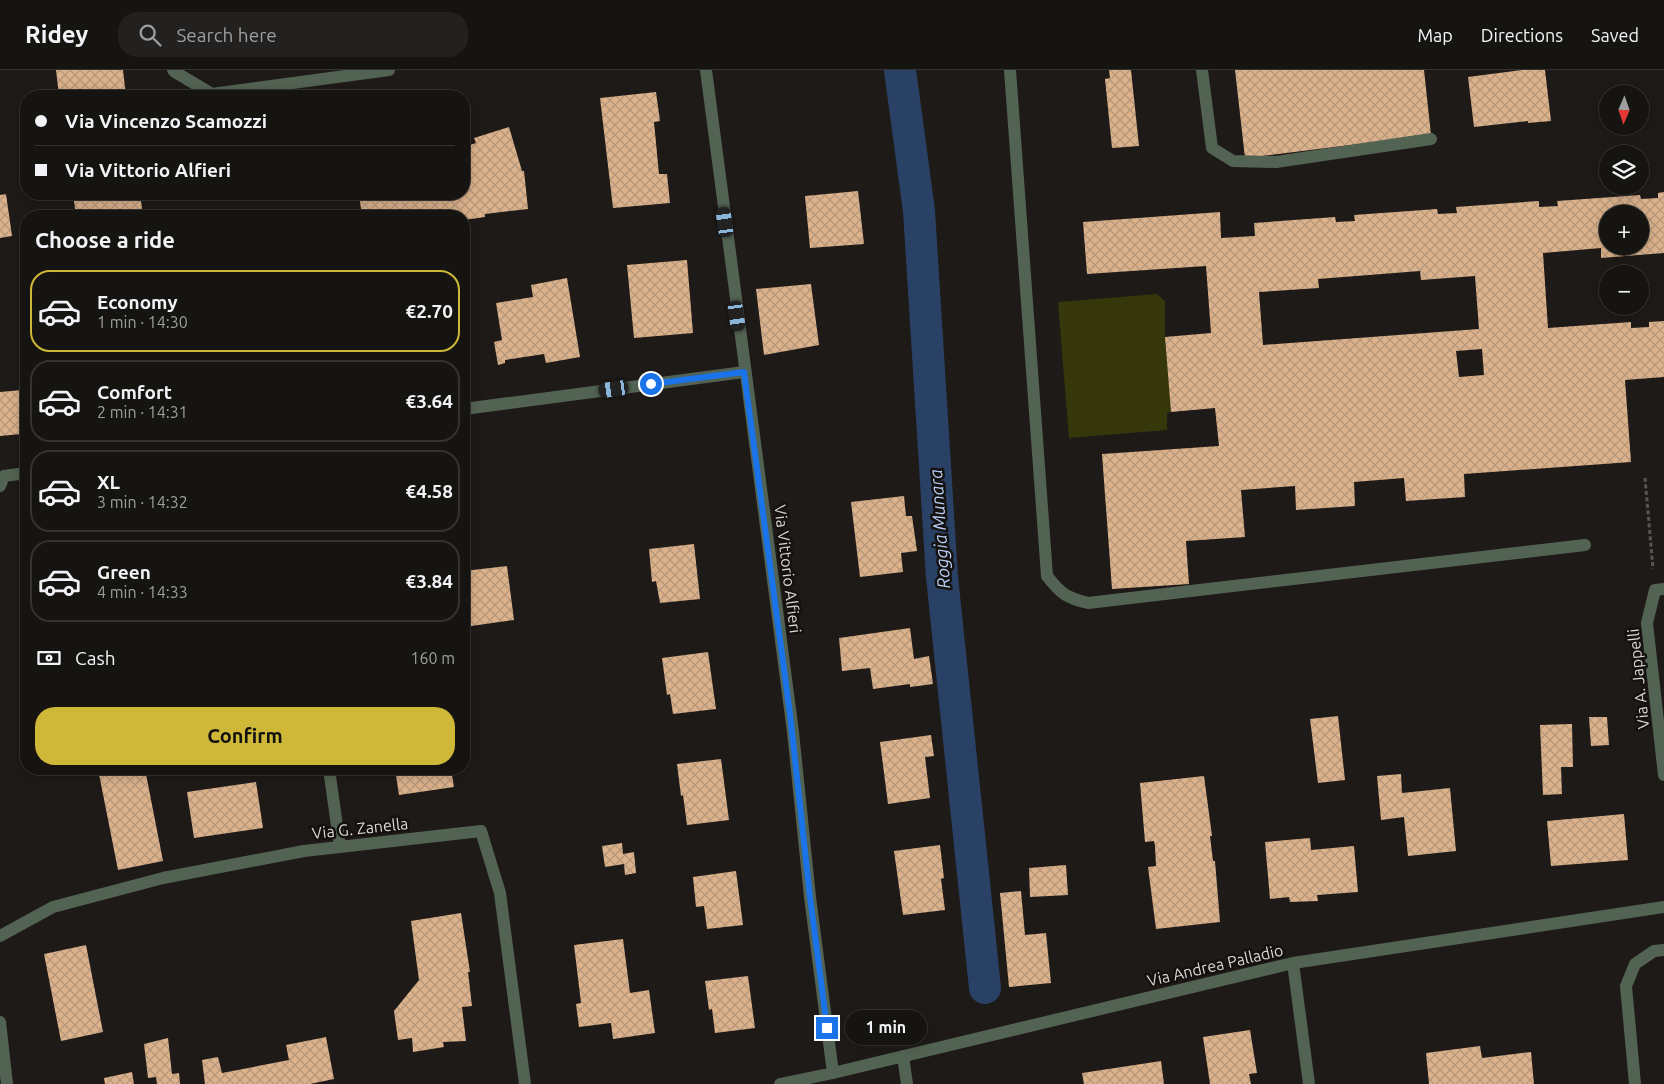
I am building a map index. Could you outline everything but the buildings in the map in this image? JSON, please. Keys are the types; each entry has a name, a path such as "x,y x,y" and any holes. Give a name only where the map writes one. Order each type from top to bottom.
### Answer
{"street":[{"path":"174,70 205,90"},
{"path":"242,90 390,70"},
{"name":"Via Vittorio Alfieri","path":"706,70 791,723 810,897 833,1073"},
{"path":"1010,70 1047,576 1058,589 1069,598 1088,603 1585,545"},
{"path":"1202,70 1212,148 1233,161 1276,162 1431,139"},
{"path":"470,408 744,372"},
{"path":"0,486 4,476 20,474"},
{"name":"Via A. Jappelli","path":"1659,589 1647,623 1664,775"},
{"path":"330,775 340,847"},
{"name":"Via G. Zanella","path":"0,936 54,906 163,878 304,851 481,831 500,893 525,1084"},
{"name":"Via Andrea Palladio","path":"780,1084 833,1073 1293,962 1664,906"},
{"path":"1635,1084 1626,986 1635,964 1654,951 1664,950"},
{"path":"1293,962 1309,1084"},
{"path":"0,1022 7,1084"},
{"path":"903,1056 907,1084"}],"path":[{"path":"1645,478 1659,589"}],"shaded area":[{"path":"1157,294 1165,301 1165,337 1171,412 1167,413 1167,430 1069,438 1058,302"}],"waterway":[{"name":"Roggia Munara","path":"900,70 919,211 942,577 985,988"}],"route":[{"path":"651,384 744,372 767,531 827,1028"}]}
